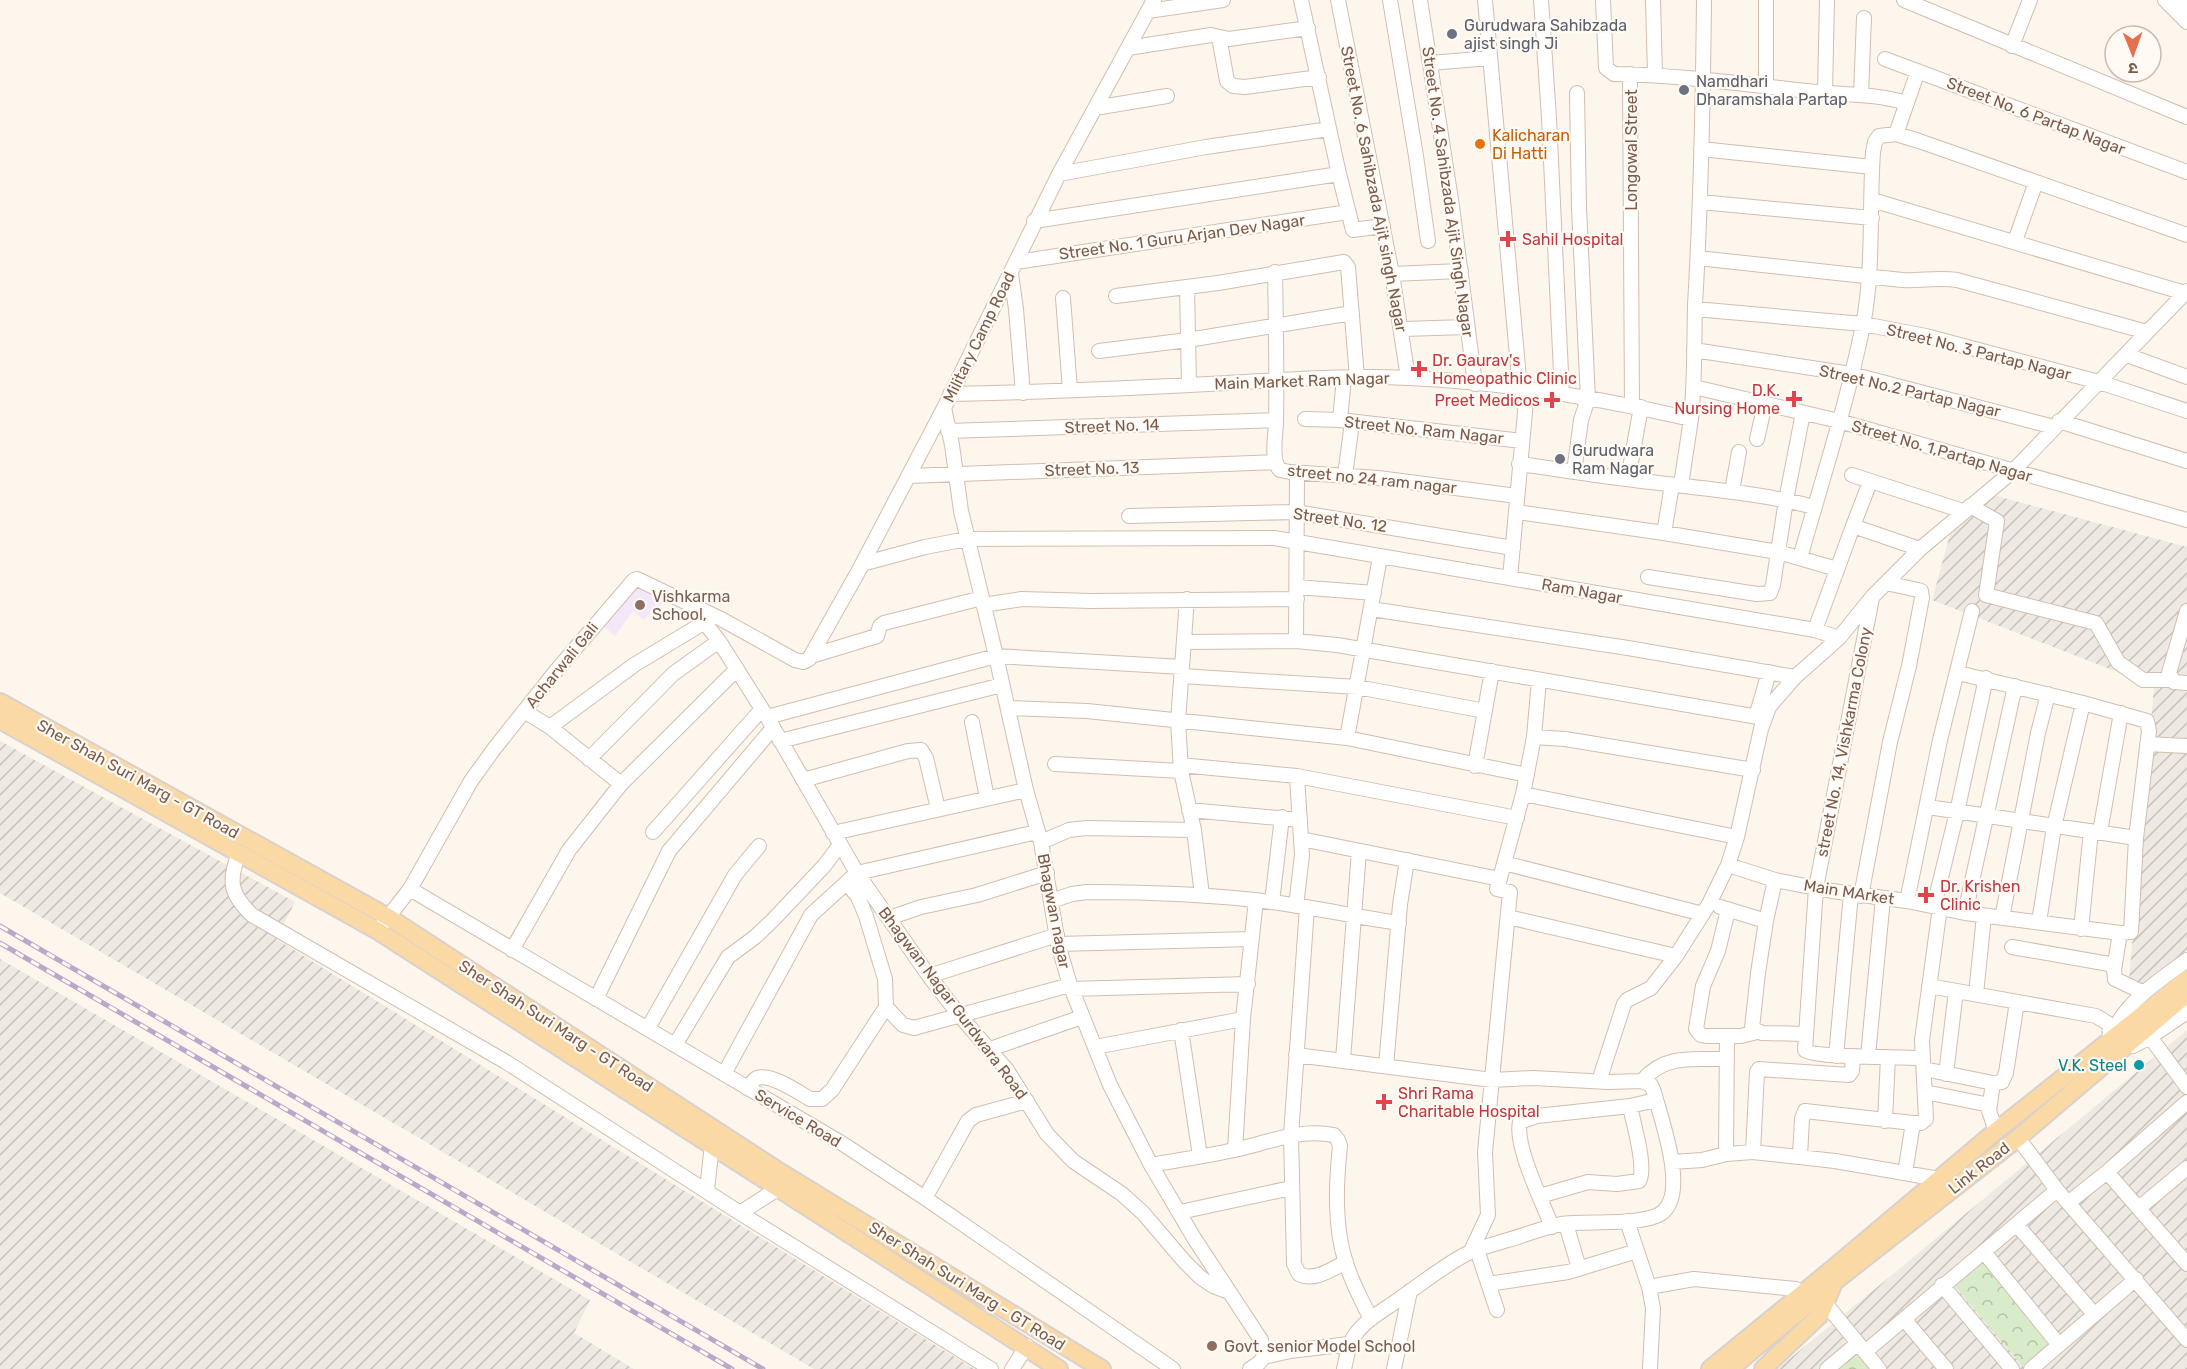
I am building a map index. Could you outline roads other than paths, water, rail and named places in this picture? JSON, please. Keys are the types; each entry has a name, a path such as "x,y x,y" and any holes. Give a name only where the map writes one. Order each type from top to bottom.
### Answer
{"main road":[{"name":"Sher Shah Suri Marg - GT Road","path":"0,702 392,911 777,1170 1102,1369"},
{"name":"Sher Shah Suri Marg - GT Road","path":"0,720 378,931 1027,1346 1059,1369"},
{"path":"2147,1026 2187,979"},
{"path":"2116,1045 2147,1026 2187,994"},
{"name":"Link Road","path":"1833,1276 1939,1179 1996,1131 2116,1045"},
{"name":"Link Road","path":"1833,1276 2018,1138 2116,1045"},
{"path":"1730,1369 1833,1276"},
{"path":"1699,1369 1812,1294"},
{"path":"1710,1369 1812,1294"},
{"path":"1763,1369 1820,1315 1812,1294"}],"street":[{"path":"1151,6 1223,0"},
{"path":"1301,0 1338,174 1354,231 1383,226"},
{"name":"Street No. 6 Sahibzada Ajit singh Nagar","path":"1338,0 1392,274 1408,378"},
{"path":"1390,0 1428,241"},
{"name":"Street No. 4 Sahibzada Ajit Singh Nagar","path":"1420,0 1461,272 1475,384"},
{"path":"1485,0 1524,390 1517,512 1510,578"},
{"path":"1541,0 1562,394"},
{"path":"1603,0 1606,68 1614,74 1704,79 1861,95 1907,103"},
{"path":"1653,0 1655,75"},
{"path":"1664,533 1690,418 1694,387 1704,79 1704,0"},
{"path":"1766,0 1766,87"},
{"path":"1825,93 1827,0"},
{"path":"1904,0 2187,117"},
{"path":"2012,46 2030,0"},
{"path":"2165,0 2187,22"},
{"path":"2182,0 2187,5"},
{"name":"Military Camp Road","path":"811,656 944,408 1034,221 1151,6"},
{"path":"1861,95 1864,18"},
{"path":"1128,48 1211,34 1236,38 1308,28"},
{"path":"1219,37 1227,81 1233,86 1245,87 1319,77"},
{"path":"1430,63 1490,58"},
{"name":"Street No. 6 Partap Nagar","path":"1885,59 2187,172"},
{"path":"1896,134 1918,71"},
{"name":"Longowal Street","path":"1628,479 1636,406 1630,74"},
{"path":"1574,472 1581,420 1588,399 1577,93"},
{"path":"1095,108 1167,96"},
{"path":"1059,174 1206,147 1329,129"},
{"path":"1800,558 1839,421 1863,324 1870,276 1872,167 1875,142 1880,136 1896,134 2187,235"},
{"path":"1701,149 1872,167"},
{"path":"1034,221 1338,174"},
{"path":"2015,241 2036,182"},
{"path":"1760,717 1795,677 1839,638 1873,596 1920,549 1966,508 2013,471 2186,292 1872,200"},
{"path":"1700,202 1872,218"},
{"name":"Street No. 1 Guru Arjan Dev Nagar","path":"1013,268 1348,212"},
{"path":"1698,258 1918,281 1932,278 1957,280 2147,332"},
{"path":"1116,296 1344,262 1348,267 1352,313 1350,378 1339,421 1345,476"},
{"path":"1013,268 1023,393"},
{"name":"street no 24 ram nagar","path":"1275,272 1276,462 1280,470 1517,496"},
{"path":"1392,274 1461,272"},
{"path":"1187,287 1189,385"},
{"path":"1063,298 1070,390"},
{"name":"Street No. 3 Partap Nagar","path":"1695,309 1863,324 1962,344 2099,382 2187,411"},
{"path":"1099,351 1188,340 1352,313"},
{"path":"1402,329 1467,327"},
{"name":"Street No.2 Partap Nagar","path":"1694,350 1851,374 2056,424 2187,461"},
{"path":"2127,355 2187,377"},
{"name":"Main Market Ram Nagar","path":"951,394 1023,393 1350,378 1408,378 1562,394 1636,406 1690,418"},
{"name":"Street No. 1,Partap Nagar","path":"1694,387 1839,421 2187,520"},
{"path":"1757,439 1765,404"},
{"name":"Bhagwan nagar","path":"944,408 967,538 1039,837 1058,940 1071,987 1114,1093 1151,1165 1229,1292 1254,1328 1261,1340 1264,1357"},
{"path":"1648,577 1757,594 1767,594 1772,590 1803,413"},
{"name":"Street No. Ram Nagar","path":"1305,419 1522,441"},
{"name":"Street No. 14","path":"948,431 1276,420"},
{"path":"1732,491 1739,452"},
{"name":"Street No. 13","path":"909,476 1276,462"},
{"path":"1519,464 1732,491 1814,507"},
{"path":"1296,641 1297,473"},
{"path":"1852,475 1966,508 1997,521 1986,595 2097,622 2118,662 2143,680 2171,680 2187,683"},
{"path":"1815,630 1870,482"},
{"name":"Street No. 12","path":"1129,516 1296,512 1514,548"},
{"path":"1517,512 1778,552 1837,569"},
{"path":"1853,526 1920,549"},
{"name":"Ram Nagar","path":"862,564 967,538 1234,537 1297,541 1815,630 1839,638"},
{"path":"1347,738 1380,557"},
{"name":"Acharwali Gali","path":"378,931 410,889 471,781 524,711 634,580 721,619 795,660 806,661 811,656"},
{"path":"1836,1056 1856,895 1890,742 1910,666 1922,598 1921,591 1886,583"},
{"path":"811,656 877,636 884,623 983,601 1015,599 1092,601 1297,593 1374,593"},
{"name":"street No. 14, Vishkarma Colony","path":"1805,1034 1816,888 1873,596"},
{"path":"1187,598 1178,721 1181,768 1194,830 1202,895"},
{"name":"Bhagwan Nagar Gurdwara Road","path":"691,605 719,640 737,669 857,873 929,976 960,1016 990,1049 1047,1134 1073,1161 1122,1194 1143,1213 1200,1277 1213,1286 1229,1292"},
{"path":"1371,609 1795,677"},
{"path":"1907,901 1940,740 1972,611"},
{"path":"2171,680 2169,667 2187,611"},
{"path":"550,727 634,665 705,622"},
{"path":"589,759 674,674 719,640"},
{"path":"1185,642 1296,641 1364,649 1760,717"},
{"path":"653,832 767,718 996,656 1357,687 1485,711"},
{"path":"512,950 569,850 621,784 737,669"},
{"path":"1475,765 1492,671"},
{"path":"1599,1081 1624,1004 1627,1000 1651,988 1676,956 1706,909 1728,865 1753,770 1769,672"},
{"path":"1958,673 1986,678 2121,713 2147,722 2150,727 2136,838 2131,932 2120,933 2115,965 2115,979 2142,992"},
{"path":"1800,1156 1802,1119 1805,1111 1913,1123 1921,1123 1926,1119 1922,1040 1937,907 1986,678"},
{"path":"1497,1310 1474,1250 1488,1215 1485,1152 1510,892 1497,890 1527,775 1534,737 1539,680"},
{"path":"780,741 1002,685"},
{"path":"1965,913 2015,686"},
{"path":"2002,918 2048,694"},
{"path":"2039,922 2054,827 2083,703"},
{"path":"1008,708 1088,711 1347,738 1527,775"},
{"path":"524,711 550,727 621,784"},
{"path":"2081,929 2096,832 2121,713"},
{"path":"596,999 669,851 767,718"},
{"path":"972,722 987,798"},
{"path":"1534,737 1565,739 1753,770"},
{"path":"2147,744 2187,746"},
{"path":"803,780 908,751 921,750 926,758 938,808"},
{"path":"1055,764 1181,768 1297,776 1517,818"},
{"path":"1297,776 1302,855 1296,1055 1291,1135 1293,1252 1296,1270 1304,1277 1318,1275 1346,1262"},
{"path":"675,1045 728,957 772,921 824,866 837,839 938,808 1026,790"},
{"path":"1523,794 1737,837"},
{"path":"1928,807 2136,838"},
{"path":"1189,810 1300,820"},
{"path":"1272,902 1282,817"},
{"path":"724,1074 811,915 857,873 1069,830 1086,828 1194,830"},
{"path":"1301,839 1500,879"},
{"path":"648,1029 735,875 759,846"},
{"path":"1343,1060 1359,851"},
{"path":"239,853 232,870 233,888 244,907 252,915 506,1062 740,1213 991,1369"},
{"path":"1386,1066 1407,860"},
{"path":"1504,863 1706,909 1728,910 1766,921"},
{"name":"Main MArket","path":"1728,865 1775,879 1856,895 1907,901 1984,916 2120,933"},
{"path":"889,918 921,907 977,895 1047,873"},
{"path":"1757,1032 1752,1028 1751,1023 1766,921 1775,879"},
{"path":"747,1088 754,1079 764,1077 772,1078 810,1099 826,1097 886,1007 885,978 866,916 858,897 847,883"},
{"name":"Service Road","path":"410,889 843,1144 1173,1369"},
{"path":"1051,901 1087,892 1202,895 1301,906 1399,923"},
{"path":"1868,1056 1883,898"},
{"path":"1236,1150 1243,1019 1256,900"},
{"path":"1728,910 1718,951 1703,986 1696,1026 1701,1035 1727,1036 1757,1032 1805,1034 1806,1052 1836,1056 1888,1057 1923,1064 1946,1074 1993,1083 2002,1082 2005,1079 2018,1002"},
{"path":"1976,994 1984,916"},
{"path":"1508,917 1676,956"},
{"path":"929,976 1058,940 1252,939"},
{"path":"2012,947 2115,965"},
{"path":"2116,1045 2123,1013 2142,992 2187,960"},
{"path":"886,1007 910,1028 1071,987 1248,984"},
{"path":"1929,986 2096,1016 2109,1024 2116,1045"},
{"path":"1946,1074 1956,991"},
{"path":"2187,1012 2147,1026 2187,1087"},
{"path":"990,1049 1082,1017"},
{"path":"1095,1047 1243,1019"},
{"path":"1182,1030 1200,1156"},
{"path":"1726,1154 1727,1036"},
{"path":"1296,1055 1492,1080 1533,1078 1642,1081 1651,1085 1672,1162 1673,1190 1665,1211 1657,1216 1627,1221 1559,1225 1474,1250 1447,1265 1371,1319 1357,1332 1349,1344 1344,1369"},
{"path":"1753,1152 1759,1069 1849,1075 1852,1071 1853,1056"},
{"path":"1885,1121 1888,1057"},
{"path":"1642,1081 1655,1068 1669,1062 1727,1059"},
{"path":"1993,1083 1990,1117 1996,1131"},
{"path":"1925,1092 1990,1105"},
{"path":"1580,1268 1559,1225 1540,1197 1524,1156 1520,1122 1537,1116 1630,1106 1656,1100"},
{"path":"925,1198 968,1121 976,1115 1027,1101"},
{"path":"2068,1203 2108,1172 2187,1102"},
{"path":"1540,1197 1588,1182 1617,1184 1639,1181 1642,1177 1640,1158 1630,1106"},
{"path":"1905,1173 1913,1123"},
{"path":"1151,1165 1236,1150 1291,1135 1326,1133 1334,1135 1340,1146 1337,1197 1341,1241 1346,1262 1371,1319"},
{"path":"2018,1138 2057,1190 2187,1340"},
{"path":"706,1190 712,1144"},
{"path":"1672,1162 1753,1152 1800,1156 1939,1179"},
{"path":"2139,1208 2187,1168"},
{"path":"2108,1172 2187,1264"},
{"path":"740,1213 779,1188"},
{"path":"1180,1212 1291,1188"},
{"path":"1827,1369 1904,1319 2057,1190"},
{"path":"1627,1221 1649,1287 1654,1318 1650,1369"},
{"path":"2017,1225 2094,1314"},
{"path":"1488,1284 1554,1274 1637,1251"},
{"path":"1984,1252 2059,1345"},
{"path":"1649,1287 1694,1279 1812,1294 1862,1347 1879,1369"},
{"path":"2031,1369 2136,1279"},
{"path":"1942,1285 2012,1369"},
{"path":"1394,1369 1410,1292"},
{"path":"1904,1319 1946,1369"},
{"path":"1250,1369 1264,1357 1290,1351 1349,1344"},
{"path":"1012,1369 1027,1346"}],"railway":[{"path":"0,926 763,1369"},
{"path":"0,943 732,1369"}],"place":[{"name":"Gurudwara Sahibzada ajist singh Ji","path":"1452,34"},
{"name":"Namdhari Dharamshala Partap","path":"1684,90"},
{"name":"Kalicharan Di Hatti","path":"1480,144"},
{"name":"Sahil Hospital","path":"1508,239"},
{"name":"Dr. Gaurav's Homeopathic Clinic","path":"1419,369"},
{"name":"D.K. Nursing Home","path":"1794,399"},
{"name":"Preet Medicos","path":"1552,400"},
{"name":"Gurudwara Ram Nagar","path":"1560,459"},
{"name":"Vishkarma School,","path":"640,605"},
{"name":"Dr. Krishen Clinic","path":"1926,895"},
{"name":"V.K. Steel","path":"2139,1065"},
{"name":"Shri Rama Charitable Hospital","path":"1384,1102"},
{"name":"Govt. senior Model School","path":"1212,1346"}]}
